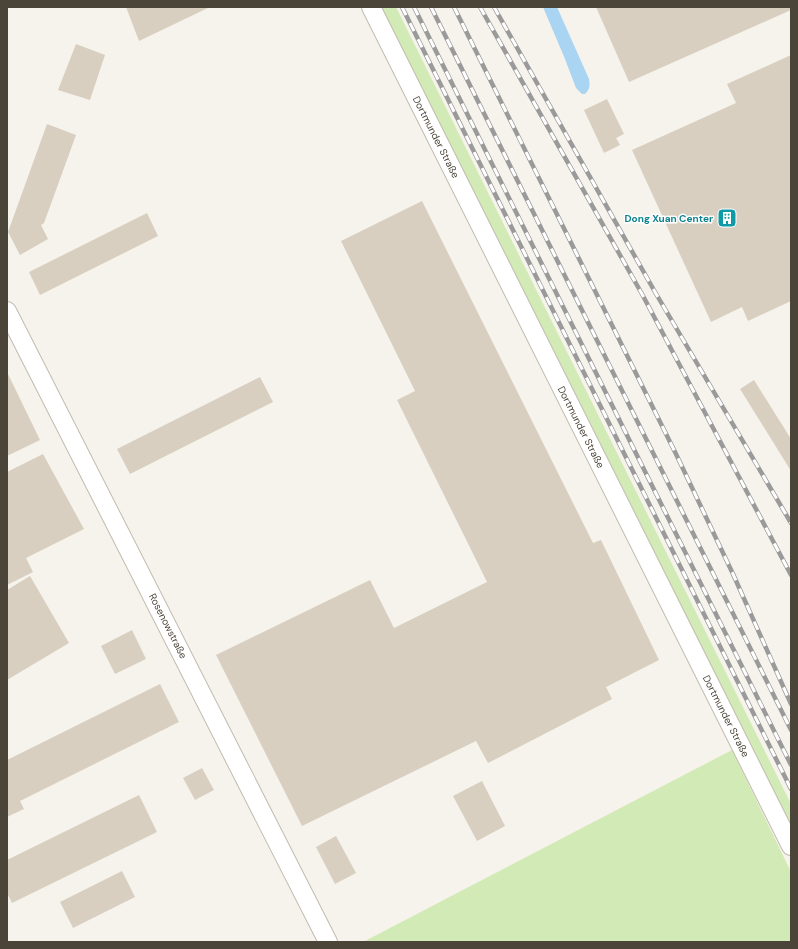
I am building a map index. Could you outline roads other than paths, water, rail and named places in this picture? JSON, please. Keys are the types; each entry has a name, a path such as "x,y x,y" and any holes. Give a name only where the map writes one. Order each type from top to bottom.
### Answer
{"street":[{"name":"Dortmunder Straße","path":"371,7 791,846"},
{"name":"Rosenowstraße","path":"7,311 328,942"}],"water":[{"path":"543,7 557,7 589,79 590,84 588,91 585,94 582,94 576,88"}],"railway":[{"path":"402,7 791,789"},
{"path":"414,7 791,765"},
{"path":"431,7 791,730"},
{"path":"454,7 676,454 733,574 791,704"},
{"path":"480,7 642,294 791,575"},
{"path":"494,7 655,292 791,523"}],"place":[{"name":"Dong Xuan Center","path":"727,218"}]}
